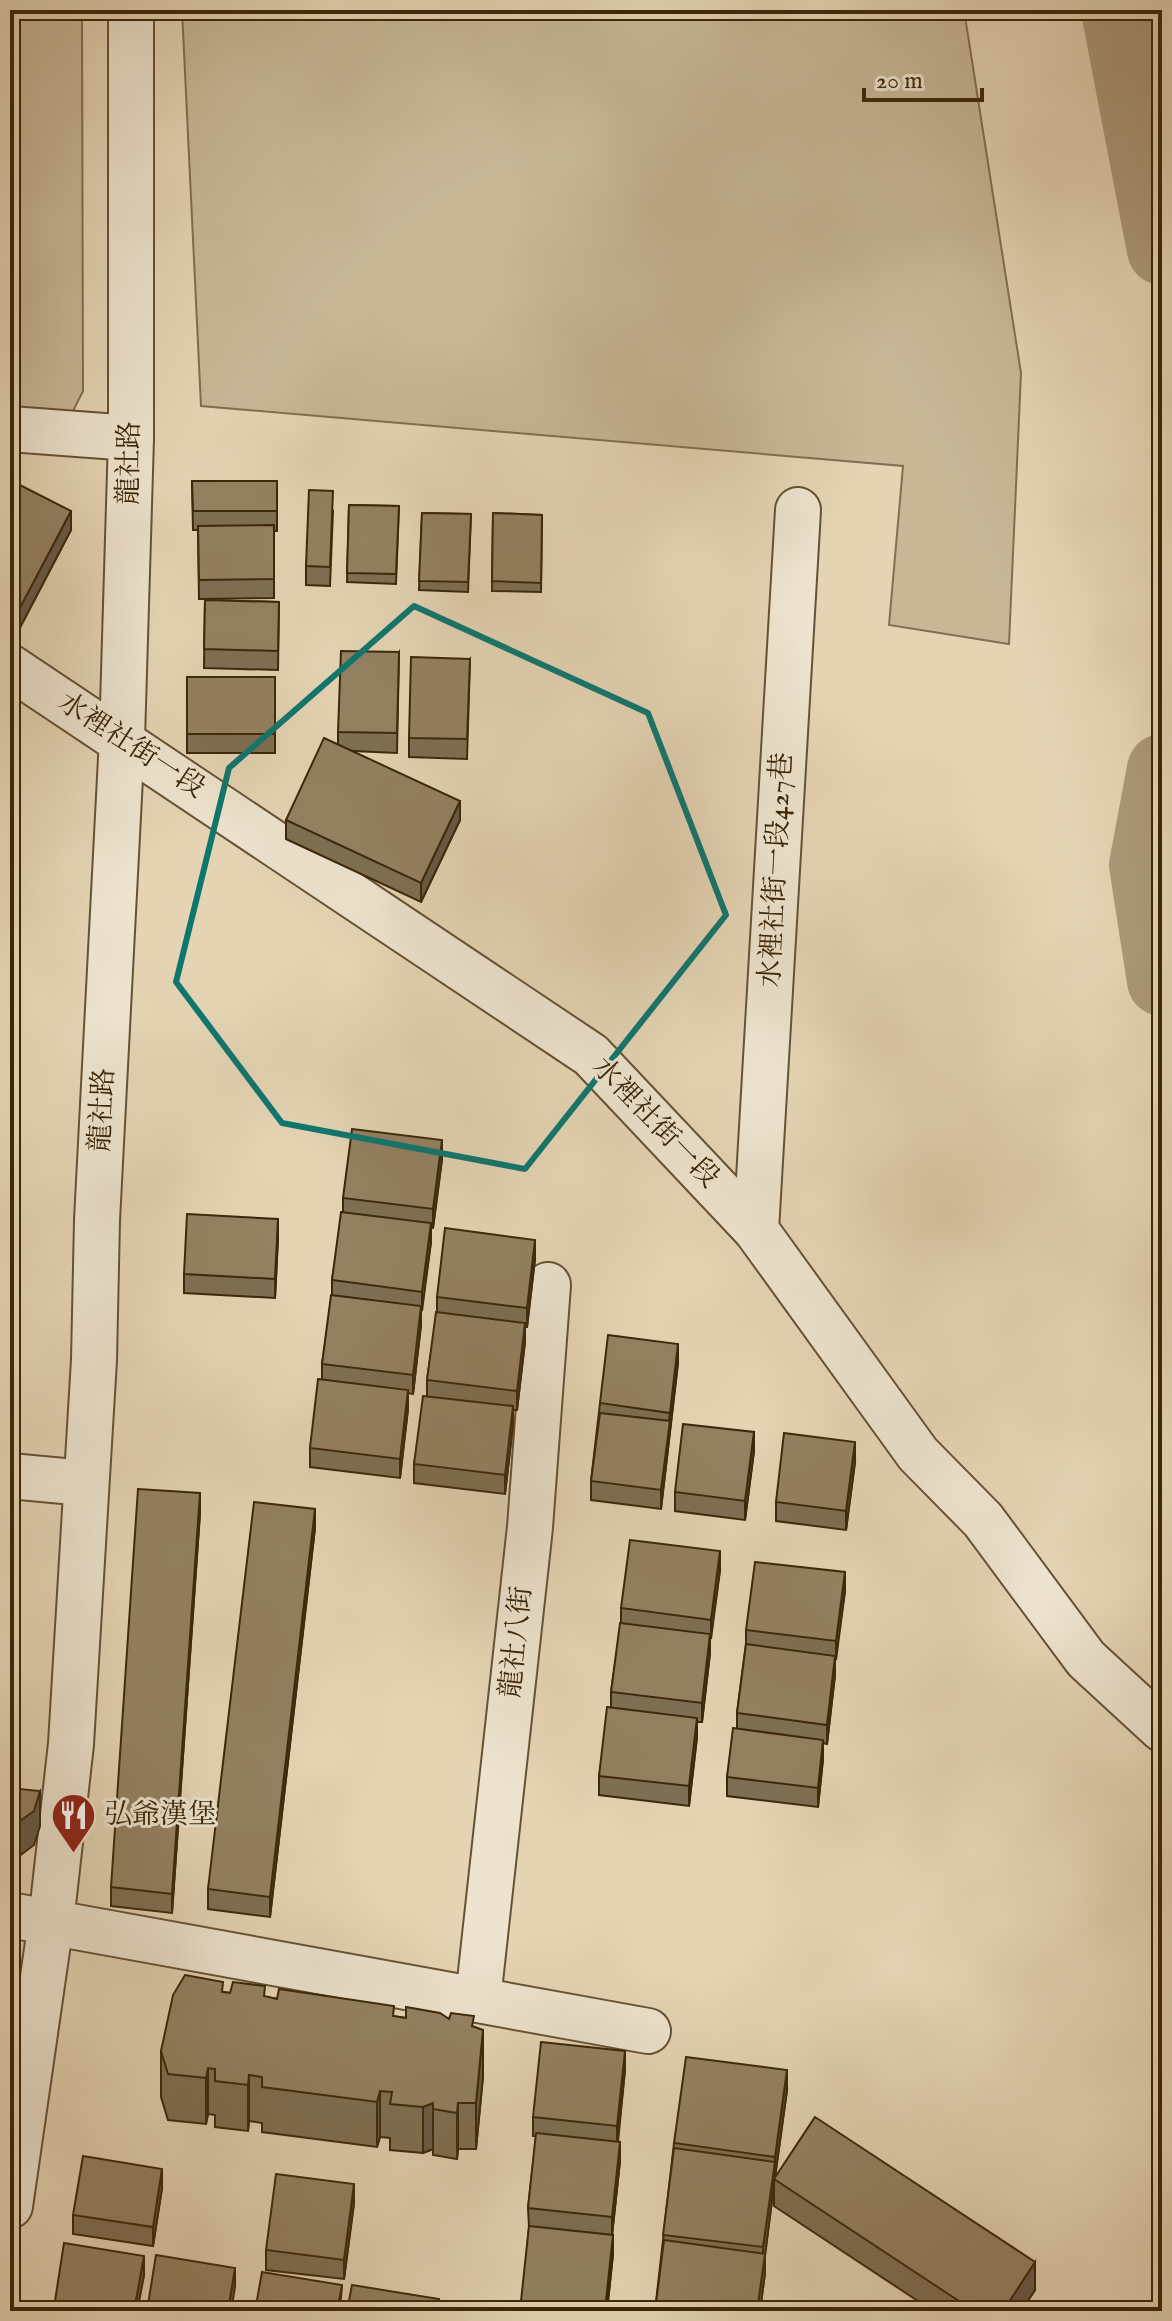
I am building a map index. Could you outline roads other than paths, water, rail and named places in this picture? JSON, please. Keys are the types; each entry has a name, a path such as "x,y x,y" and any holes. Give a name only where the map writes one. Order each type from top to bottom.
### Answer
{"street":[{"name":"龍社路","path":"10,2206 31,1919 71,1744 122,739 131,438 131,10"},
{"path":"10,429 131,438"},
{"name":"水裡社街一段427巷","path":"756,1230 798,510"},
{"name":"水裡社街一段","path":"10,667 591,1055 756,1230 918,1454 983,1520 1086,1659 1162,1729"},
{"name":"龍社八街","path":"478,1999 530,1527 548,1285"},
{"path":"10,1476 85,1483"},
{"path":"31,1919 648,2031"}],"waterway":[{"path":"1116,10 1162,250"},
{"path":"1162,769 1144,865 1162,981"}],"place":[{"name":"弘爺漢堡","path":"73,1854"}]}
